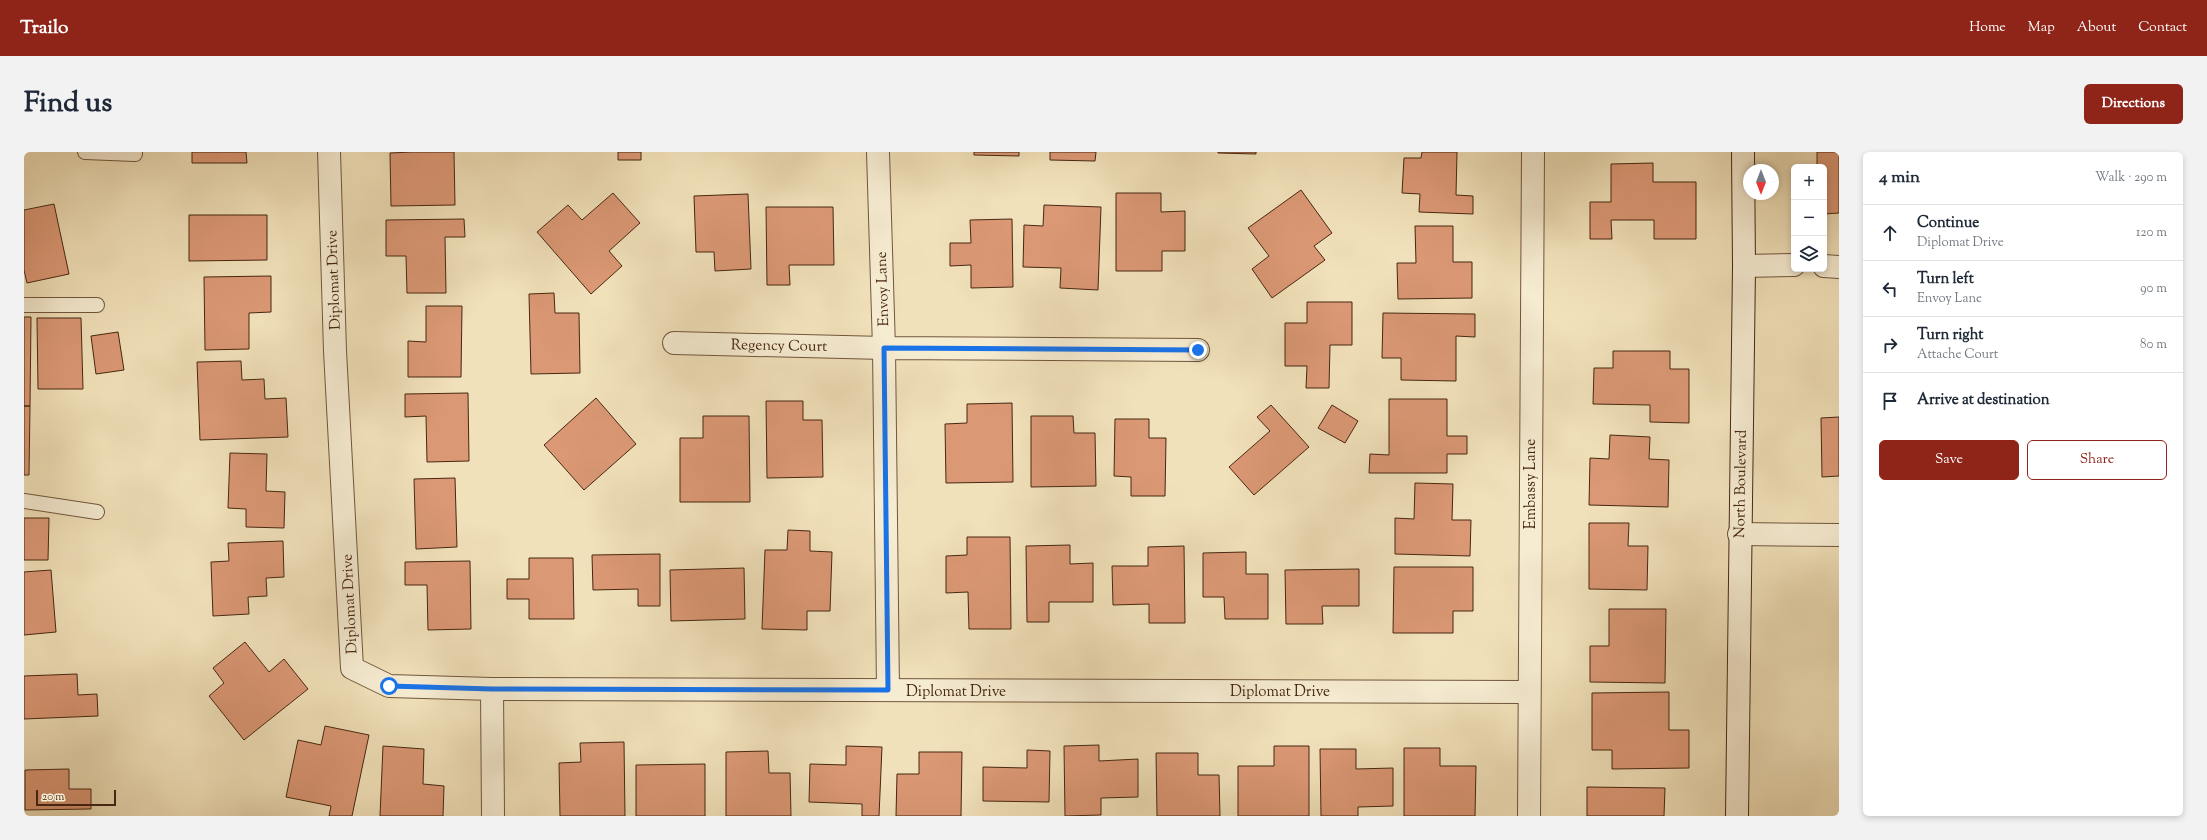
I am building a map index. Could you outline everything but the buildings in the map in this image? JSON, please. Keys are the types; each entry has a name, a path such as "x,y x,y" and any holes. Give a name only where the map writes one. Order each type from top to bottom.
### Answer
{"street":[{"name":"Diplomat Drive","path":"329,152 335,351 352,668 389,686 492,689 1529,692"},
{"name":"Envoy Lane","path":"878,152 884,348 888,690"},
{"name":"Embassy Lane","path":"1529,816 1533,152"},
{"name":"North Boulevard","path":"1737,816 1744,266 1743,152"},
{"path":"1744,266 1791,265"},
{"path":"1827,266 1839,267"},
{"name":"Regency Court","path":"674,343 884,348 1198,350"},
{"path":"1740,534 1839,535"},
{"path":"492,689 493,816"}],"lane":[{"path":"85,152 135,153"},
{"path":"24,305 97,305"},
{"path":"24,501 97,512"}],"route":[{"path":"389,686 492,689 888,690 884,348 1198,350"}]}
